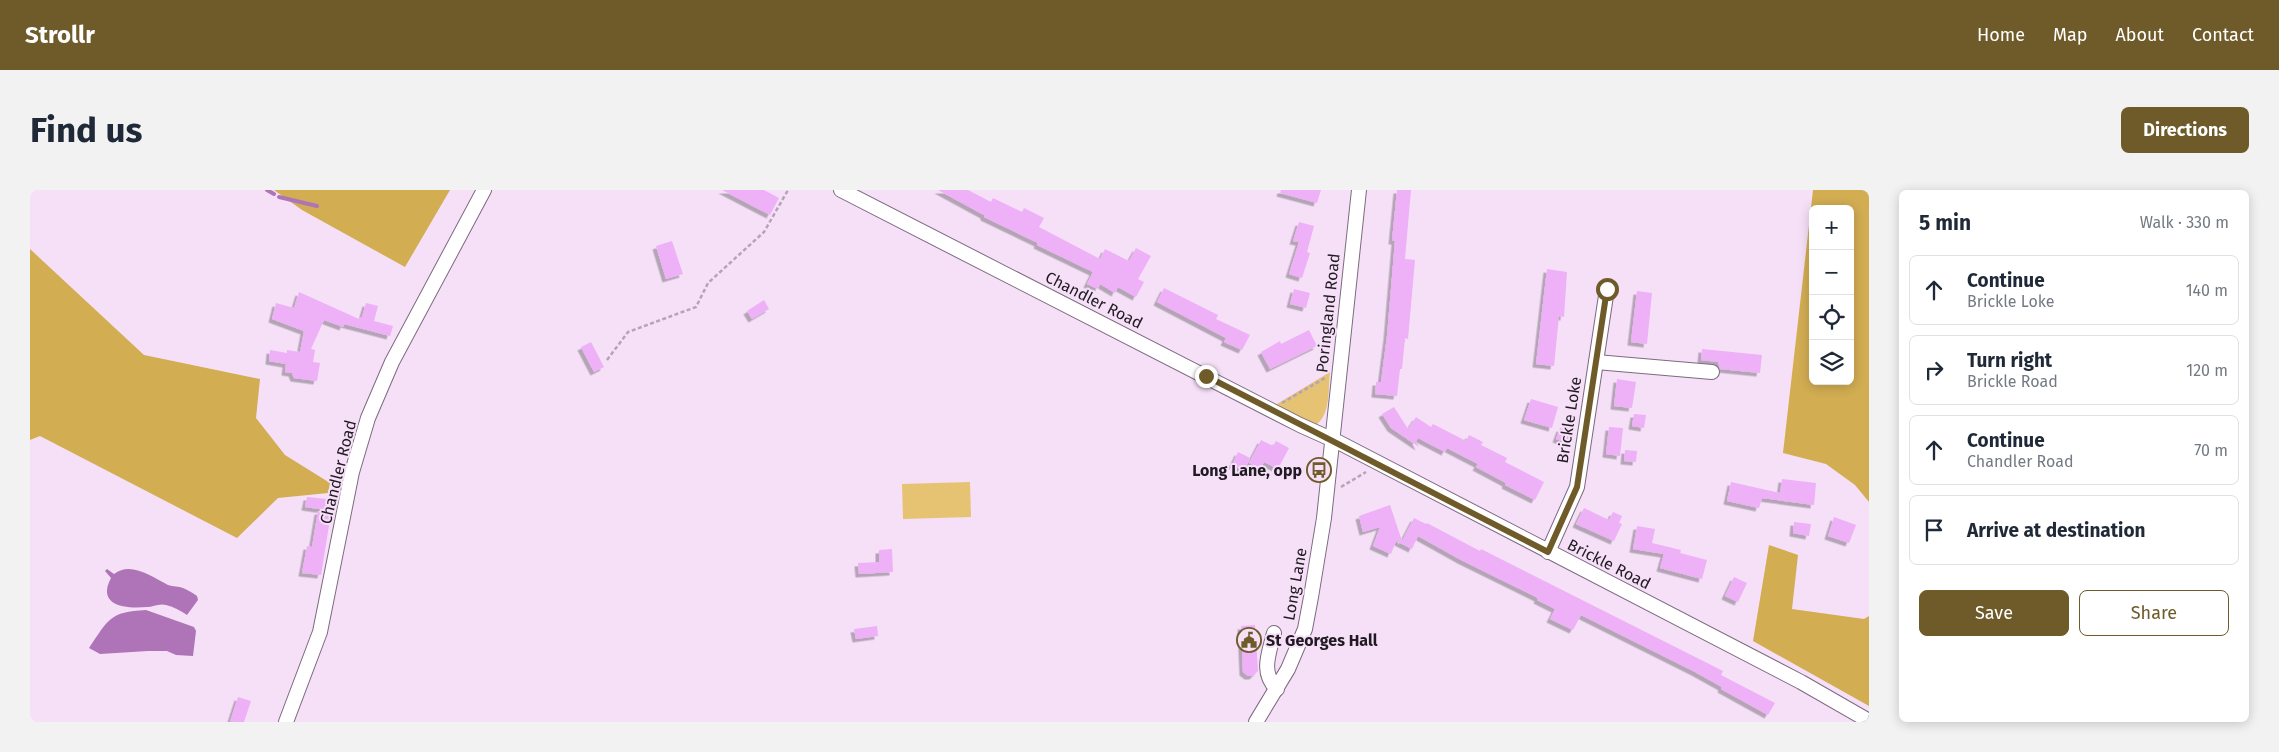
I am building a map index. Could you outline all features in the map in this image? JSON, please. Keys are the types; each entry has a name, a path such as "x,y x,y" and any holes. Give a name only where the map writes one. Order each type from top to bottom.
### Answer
{"street":[{"name":"Chandler Road","path":"286,722 320,632 352,472 368,418 392,362 484,190"},
{"name":"Chandler Road","path":"840,190 1332,440"},
{"name":"Poringland Road","path":"1332,440 1359,190"},
{"name":"Brickle Loke","path":"1548,552 1577,487 1607,289"},
{"path":"1596,362 1712,372"},
{"name":"Brickle Road","path":"1332,440 1801,682 1869,721"},
{"name":"Long Lane","path":"1256,722 1288,669 1305,629 1326,495 1332,440"},
{"path":"1274,633 1266,668 1268,677 1277,689"}],"path":[{"path":"607,360 628,332 696,307 708,283 764,232 788,190"},
{"path":"1270,410 1340,370"},
{"path":"1326,495 1380,464"}],"shaded area":[{"path":"274,190 450,190 405,267 302,210"},
{"path":"1813,190 1869,190 1869,502 1855,485 1826,464 1783,453 1809,225 1809,385 1854,385 1854,205 1811,205"},
{"path":"30,249 144,355 260,379 256,418 285,455 330,483 328,493 278,498 237,538 40,436 30,440"},
{"path":"1330,372 1326,408 1321,420 1316,425 1272,407"},
{"path":"970,482 971,517 903,519 902,484"},
{"path":"1769,545 1798,555 1792,609 1864,619 1869,616 1869,706 1753,641"},
{"path":"107,569 114,574 127,569 141,572 168,585 181,587 197,596 198,600 187,615 175,608 163,605 130,607 115,604 107,595 107,587 111,578 105,571"},
{"path":"146,610 194,627 196,631 193,656 176,655 167,651 100,654 89,648 106,624 117,615"}],"building":[{"path":"722,190 764,190 779,198 770,215"},
{"path":"938,190 968,190 991,202 993,198 1022,212 1024,208 1044,218 1039,227 1100,259 1105,249 1129,261 1136,248 1151,256 1138,279 1144,282 1136,297 1118,287 1115,293 1100,284 1098,289 1087,284 1093,272 984,217 984,215"},
{"path":"1281,190 1321,190 1317,203 1280,193"},
{"path":"1397,190 1411,190 1405,259 1415,260 1408,339 1405,338 1397,396 1375,394 1376,382 1381,382 1387,336 1395,241 1392,241"},
{"path":"1299,222 1314,226 1307,252 1310,253 1302,278 1289,274 1299,242 1293,241"},
{"path":"672,241 683,274 666,279 656,246"},
{"path":"1547,269 1567,272 1564,317 1559,316 1554,366 1536,364"},
{"path":"1164,288 1218,315 1216,319 1250,335 1242,350 1224,342 1226,338 1157,302"},
{"path":"1294,289 1310,293 1306,308 1290,304"},
{"path":"1637,291 1652,293 1647,344 1631,342"},
{"path":"299,292 359,319 359,317 362,317 366,303 378,306 374,321 393,326 390,336 344,324 343,327 324,320 311,349 315,350 313,362 320,363 317,381 294,378 292,373 285,372 286,364 269,361 270,350 287,353 287,350 300,352 304,331 272,319 276,303 294,308"},
{"path":"764,300 769,309 752,319 747,311"},
{"path":"1309,330 1317,346 1270,369 1261,352 1280,341 1281,344"},
{"path":"591,342 604,367 594,372 581,347"},
{"path":"1702,349 1762,355 1760,373 1720,369 1718,362 1701,360"},
{"path":"1617,379 1636,382 1632,408 1614,406"},
{"path":"1531,399 1558,407 1552,428 1524,420"},
{"path":"1394,407 1408,429 1416,417 1431,427 1433,424 1466,441 1469,435 1483,442 1481,445 1507,458 1505,462 1544,482 1535,500 1505,485 1506,483 1476,467 1478,464 1447,448 1445,452 1418,438 1416,441 1419,447 1391,428 1382,414"},
{"path":"1634,414 1646,415 1644,428 1632,426"},
{"path":"1609,427 1623,428 1620,456 1606,454"},
{"path":"1560,428 1571,432 1567,443 1556,439"},
{"path":"1261,440 1273,446 1276,441 1289,448 1278,469 1264,462 1260,469 1249,463"},
{"path":"1625,450 1637,451 1636,462 1624,461"},
{"path":"1238,452 1250,458 1244,471 1232,465"},
{"path":"1782,479 1816,483 1814,505 1762,498 1759,508 1727,501 1731,482 1780,493"},
{"path":"307,497 327,499 326,510 305,507"},
{"path":"1390,505 1402,541 1414,518 1427,523 1723,671 1721,675 1775,703 1768,715 1695,672 1581,615 1573,630 1550,619 1555,609 1537,600 1538,598 1461,560 1418,536 1412,549 1396,541 1391,554 1373,546 1380,527 1363,532 1359,516"},
{"path":"1584,508 1609,520 1613,512 1622,516 1619,523 1622,524 1614,541 1576,524"},
{"path":"318,511 331,513 321,575 302,573 307,546 312,547"},
{"path":"1834,517 1856,525 1849,543 1828,536"},
{"path":"1794,522 1811,524 1809,536 1793,533"},
{"path":"1637,526 1655,529 1652,543 1681,550 1680,553 1707,560 1702,579 1660,568 1664,554 1633,549"},
{"path":"892,549 893,572 859,574 858,563 879,562 879,550"},
{"path":"1734,577 1747,583 1738,602 1725,596"},
{"name":"St Georges Hall","path":"1255,625 1258,671 1253,676 1248,676 1243,672 1241,626"},
{"path":"877,626 878,636 856,639 854,629"},
{"path":"238,697 251,701 244,722 230,722"}],"waterway":[{"path":"267,190 274,194"},
{"path":"279,197 317,206"}],"place":[{"name":"Long Lane, opp","path":"1319,470"},
{"name":"St Georges Hall","path":"1249,640"}],"route":[{"path":"1206,376 1548,552 1577,487 1607,289"}]}
